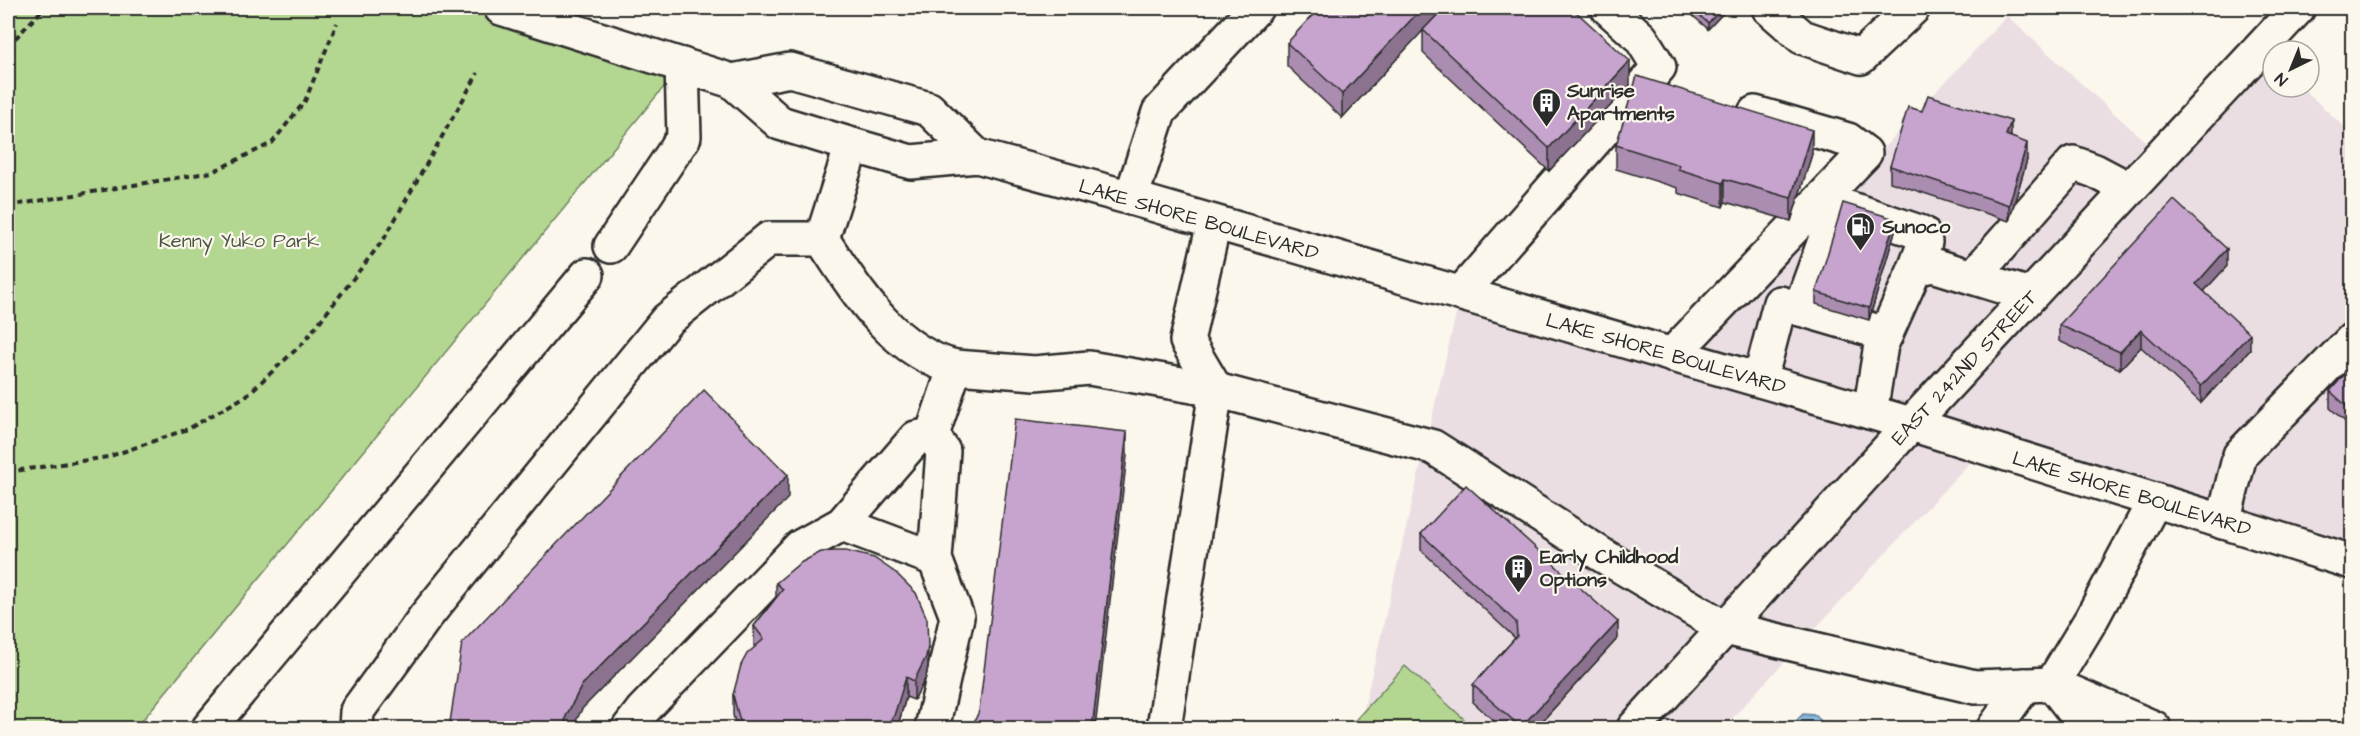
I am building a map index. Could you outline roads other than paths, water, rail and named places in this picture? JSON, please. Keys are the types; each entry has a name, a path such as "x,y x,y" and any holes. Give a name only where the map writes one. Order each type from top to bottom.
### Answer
{"main road":[{"name":"LAKE SHORE BOULEVARD","path":"501,8 732,81 780,123 852,145 911,162 977,156 1131,198 1911,424 2352,562"},
{"path":"1131,198 1159,112 1257,8"},
{"path":"1461,293 1659,67 1641,38 1608,8"},
{"path":"1769,8 1802,38 1861,57 1912,8"},
{"name":"EAST 242ND STREET","path":"1634,729 1911,424 2298,8"},
{"path":"611,246 684,137 681,65"},
{"name":"LAKE SHORE BOULEVARD","path":"732,81 790,70 930,109 977,156"},
{"path":"1672,355 1865,153 1848,140 1755,113"},
{"path":"822,238 852,145"},
{"path":"1973,277 2073,163 2095,171 2129,189"},
{"path":"1760,380 1790,306 1821,269 1834,216 1848,208 1922,233 1925,242 1899,283 1881,345 1870,412"},
{"path":"1164,729 1216,390 1187,341 1214,223"},
{"path":"822,238 858,294 893,332 934,362 955,367 1035,373 1089,368 1216,390 1433,447 1602,555 1725,628 1975,687 2039,684 2154,729"},
{"path":"356,729 357,711 426,616 667,320 769,239 822,238"},
{"path":"1899,283 1933,265 2030,295"},
{"path":"209,729 587,275"},
{"path":"1735,289 1886,334"},
{"path":"2223,522 2240,455 2352,340"},
{"path":"932,435 955,367"},
{"path":"629,729 642,711 800,547 842,524 916,438 932,435"},
{"path":"932,435 943,452 935,559 957,617 932,729"},
{"path":"1994,729 2039,684 2092,618 2155,500"},
{"path":"842,524 935,559"},
{"path":"2039,684 2087,729"}],"water":[{"path":"1803,714 1815,715 1828,728 1789,728"}],"place":[{"name":"Sunrise Apartments","path":"1546,128"},
{"name":"Sunoco","path":"1861,252"},
{"name":"Early Childhood Options","path":"1519,594"}],"park label":[{"name":"Kenny Yuko Park","path":"239,240"}]}
